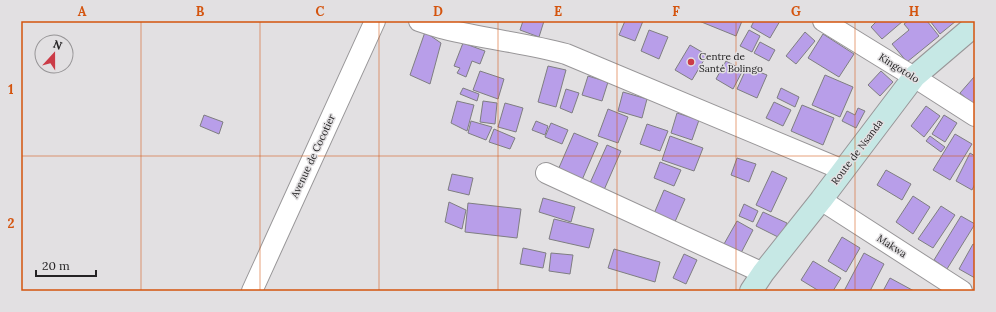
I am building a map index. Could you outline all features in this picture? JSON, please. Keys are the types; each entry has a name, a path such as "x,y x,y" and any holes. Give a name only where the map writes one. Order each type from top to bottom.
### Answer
{"street":[{"name":"Avenue de Cocotier","path":"252,291 375,21"},
{"path":"419,21 444,29 501,41 546,48 566,54 842,170"},
{"name":"Kingotolo","path":"823,21 975,116"},
{"name":"Route de Nsanda","path":"751,291 763,273 821,200 842,170 914,77 975,25"},
{"path":"546,173 763,273"},
{"name":"Makwa","path":"821,200 962,291"}],"building":[{"path":"523,21 544,21 539,37 520,30"},
{"path":"625,21 643,21 635,41 619,35"},
{"path":"699,21 742,21 736,36"},
{"path":"754,21 780,21 770,38 751,27"},
{"path":"877,21 903,21 882,39 871,27"},
{"path":"908,21 927,21 939,36 907,62 892,44 909,30 904,24"},
{"path":"930,21 956,21 940,34"},
{"path":"649,30 668,37 659,59 641,51"},
{"path":"749,30 760,36 752,52 740,46"},
{"path":"425,32 441,43 430,84 410,75"},
{"path":"805,32 815,41 796,64 786,56"},
{"path":"823,34 854,54 839,77 808,58"},
{"path":"760,42 775,50 769,61 754,53"},
{"path":"463,43 485,51 480,64 472,61 466,77 457,73 460,68 454,66"},
{"name":"Centre de Santé Bolingo","path":"690,45 707,55 692,80 675,70"},
{"path":"726,61 743,70 733,89 716,79"},
{"path":"548,66 566,70 556,107 538,102"},
{"path":"747,67 767,75 757,98 737,89"},
{"path":"480,71 504,79 498,99 473,90"},
{"path":"881,71 893,82 880,96 868,85"},
{"path":"825,75 853,87 840,117 812,105"},
{"path":"588,76 608,82 602,101 582,95"},
{"path":"974,77 975,78 975,106 960,93"},
{"path":"463,88 479,94 477,101 460,94"},
{"path":"781,88 799,97 795,107 777,98"},
{"path":"566,89 579,93 572,113 560,108"},
{"path":"623,92 647,99 642,118 618,111"},
{"path":"457,101 474,105 467,131 451,123"},
{"path":"483,101 497,103 495,124 480,122"},
{"path":"774,102 791,110 783,126 766,118"},
{"path":"505,103 523,108 516,132 498,127"},
{"path":"802,105 834,118 823,145 791,131"},
{"path":"926,106 940,116 924,137 911,126"},
{"path":"858,108 865,111 856,128 842,121 847,111 855,115"},
{"path":"608,109 628,117 618,143 598,136"},
{"path":"677,113 699,120 692,140 671,133"},
{"path":"204,115 223,122 219,134 200,126"},
{"path":"944,115 957,123 945,142 932,134"},
{"path":"471,121 492,127 486,140 468,133"},
{"path":"536,121 548,126 545,135 532,130"},
{"path":"551,123 568,130 562,144 545,137"},
{"path":"647,124 668,131 660,151 640,144"},
{"path":"494,129 515,138 510,149 489,142"},
{"path":"574,133 598,143 582,180 558,170"},
{"path":"955,134 972,144 950,180 933,170"},
{"path":"670,136 703,148 694,171 662,160"},
{"path":"930,136 945,147 941,152 926,141"},
{"path":"607,145 621,151 604,190 590,183"},
{"path":"970,153 975,156 975,184 972,190 956,181"},
{"path":"737,158 756,164 749,182 731,175"},
{"path":"660,162 681,170 674,186 654,178"},
{"path":"886,170 911,184 902,200 877,185"},
{"path":"772,171 787,178 771,212 756,205"},
{"path":"452,174 473,178 469,195 448,190"},
{"path":"664,190 685,199 674,224 653,216"},
{"path":"913,196 930,207 913,234 896,222"},
{"path":"543,198 575,207 571,222 539,212"},
{"path":"449,202 466,210 462,229 445,222"},
{"path":"468,203 521,209 517,238 465,232"},
{"path":"744,204 758,211 753,222 739,216"},
{"path":"941,206 955,215 933,248 918,239"},
{"path":"763,212 787,223 780,238 756,226"},
{"path":"961,216 975,224 947,269 934,260"},
{"path":"554,219 594,229 589,248 549,239"},
{"path":"737,221 753,230 741,253 724,244"},
{"path":"842,237 860,248 846,272 828,261"},
{"path":"973,244 975,245 975,278 959,269"},
{"path":"523,248 546,253 543,268 520,264"},
{"path":"614,249 660,262 655,282 608,268"},
{"path":"551,253 573,255 570,274 549,271"},
{"path":"864,253 884,264 870,291 844,291"},
{"path":"684,254 697,260 686,284 673,278"},
{"path":"813,261 841,278 833,291 819,291 801,280"},
{"path":"890,278 914,291 883,291"}],"place":[{"name":"Centre de Santé Bolingo","path":"691,62"}]}
